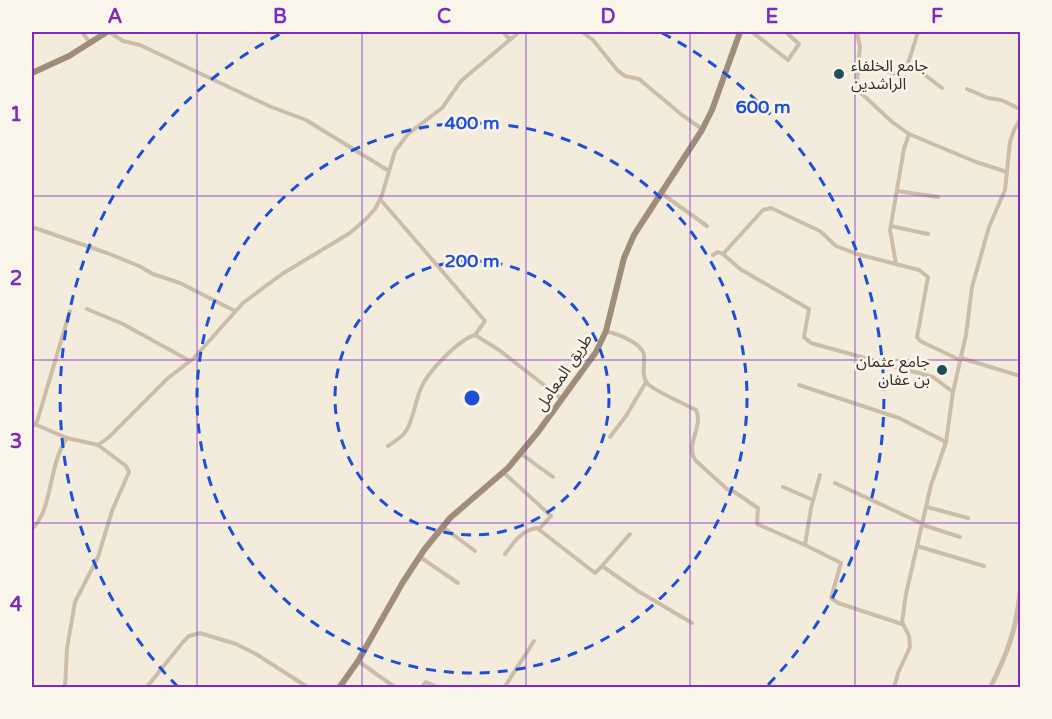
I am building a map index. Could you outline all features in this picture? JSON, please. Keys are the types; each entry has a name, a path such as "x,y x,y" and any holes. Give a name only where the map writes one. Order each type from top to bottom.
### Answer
{"main road":[{"path":"32,73 69,56 108,32"},
{"name":"طريق المعامل","path":"339,687 358,661 420,556 443,527 503,472 520,453 596,352 606,332 633,235 702,130 712,110 740,32"}],"street":[{"path":"82,32 90,43"},
{"path":"108,32 269,106 306,120 389,171"},
{"path":"503,32 510,39"},
{"path":"98,445 109,437 168,378 190,361 235,310 281,275 350,233 375,209 395,151 408,134 442,108 461,81 519,32"},
{"path":"582,32 593,40 618,71 626,76 639,79 702,130"},
{"path":"752,32 788,60 799,44 786,32"},
{"path":"857,32 860,47 857,81 861,93 891,121 909,134 976,162 1007,172"},
{"path":"860,64 904,76 918,32"},
{"path":"907,68 921,72 942,88"},
{"path":"967,89 1020,109"},
{"path":"894,687 910,647 909,636 903,624 906,594 931,485 946,442 972,287 989,227 1005,189 1010,142 1020,120"},
{"path":"896,264 891,226 904,149 909,134"},
{"path":"897,191 938,197"},
{"path":"661,193 707,226"},
{"path":"380,199 485,321 476,335 455,347 422,385 406,431 388,446"},
{"path":"723,254 763,210 771,208 820,231 836,246 919,270 928,277 917,337 920,341 960,359 1020,376"},
{"path":"891,226 928,234"},
{"path":"32,227 140,266 153,274 203,293 235,310"},
{"path":"713,255 718,252 723,254 740,268 809,309 804,337 811,343 933,377 953,392"},
{"path":"87,309 123,324 190,361"},
{"path":"64,687 66,648 75,602 98,557 112,511 128,474 126,466 98,445 67,438 34,424 70,311"},
{"path":"606,332 618,333 641,349 644,355 646,382 696,410 698,421 691,448 692,455 727,489 758,508 757,524 841,563 831,598 838,603 903,624"},
{"path":"476,335 562,399"},
{"path":"610,437 626,417 646,382"},
{"path":"799,385 899,418 946,442"},
{"path":"32,529 41,519 55,460 67,438"},
{"path":"520,453 553,477"},
{"path":"503,472 551,516 539,529"},
{"path":"805,545 820,475"},
{"path":"835,483 923,524 960,537"},
{"path":"783,487 813,500"},
{"path":"927,507 968,518"},
{"path":"443,527 475,551"},
{"path":"506,554 517,539 529,529 539,529 595,573 630,534"},
{"path":"917,546 984,566"},
{"path":"420,556 458,583"},
{"path":"602,566 638,591 692,623"},
{"path":"990,687 1007,654 1016,624 1020,593"},
{"path":"146,687 189,636 200,633 236,644 309,687"},
{"path":"504,687 534,641"},
{"path":"358,661 396,687"},
{"path":"421,687 426,682 439,687"}],"place":[{"name":"جامع الخلفاء الراشدين","path":"839,74"},
{"name":"جامع عثمان بن عفان","path":"942,370"}]}
